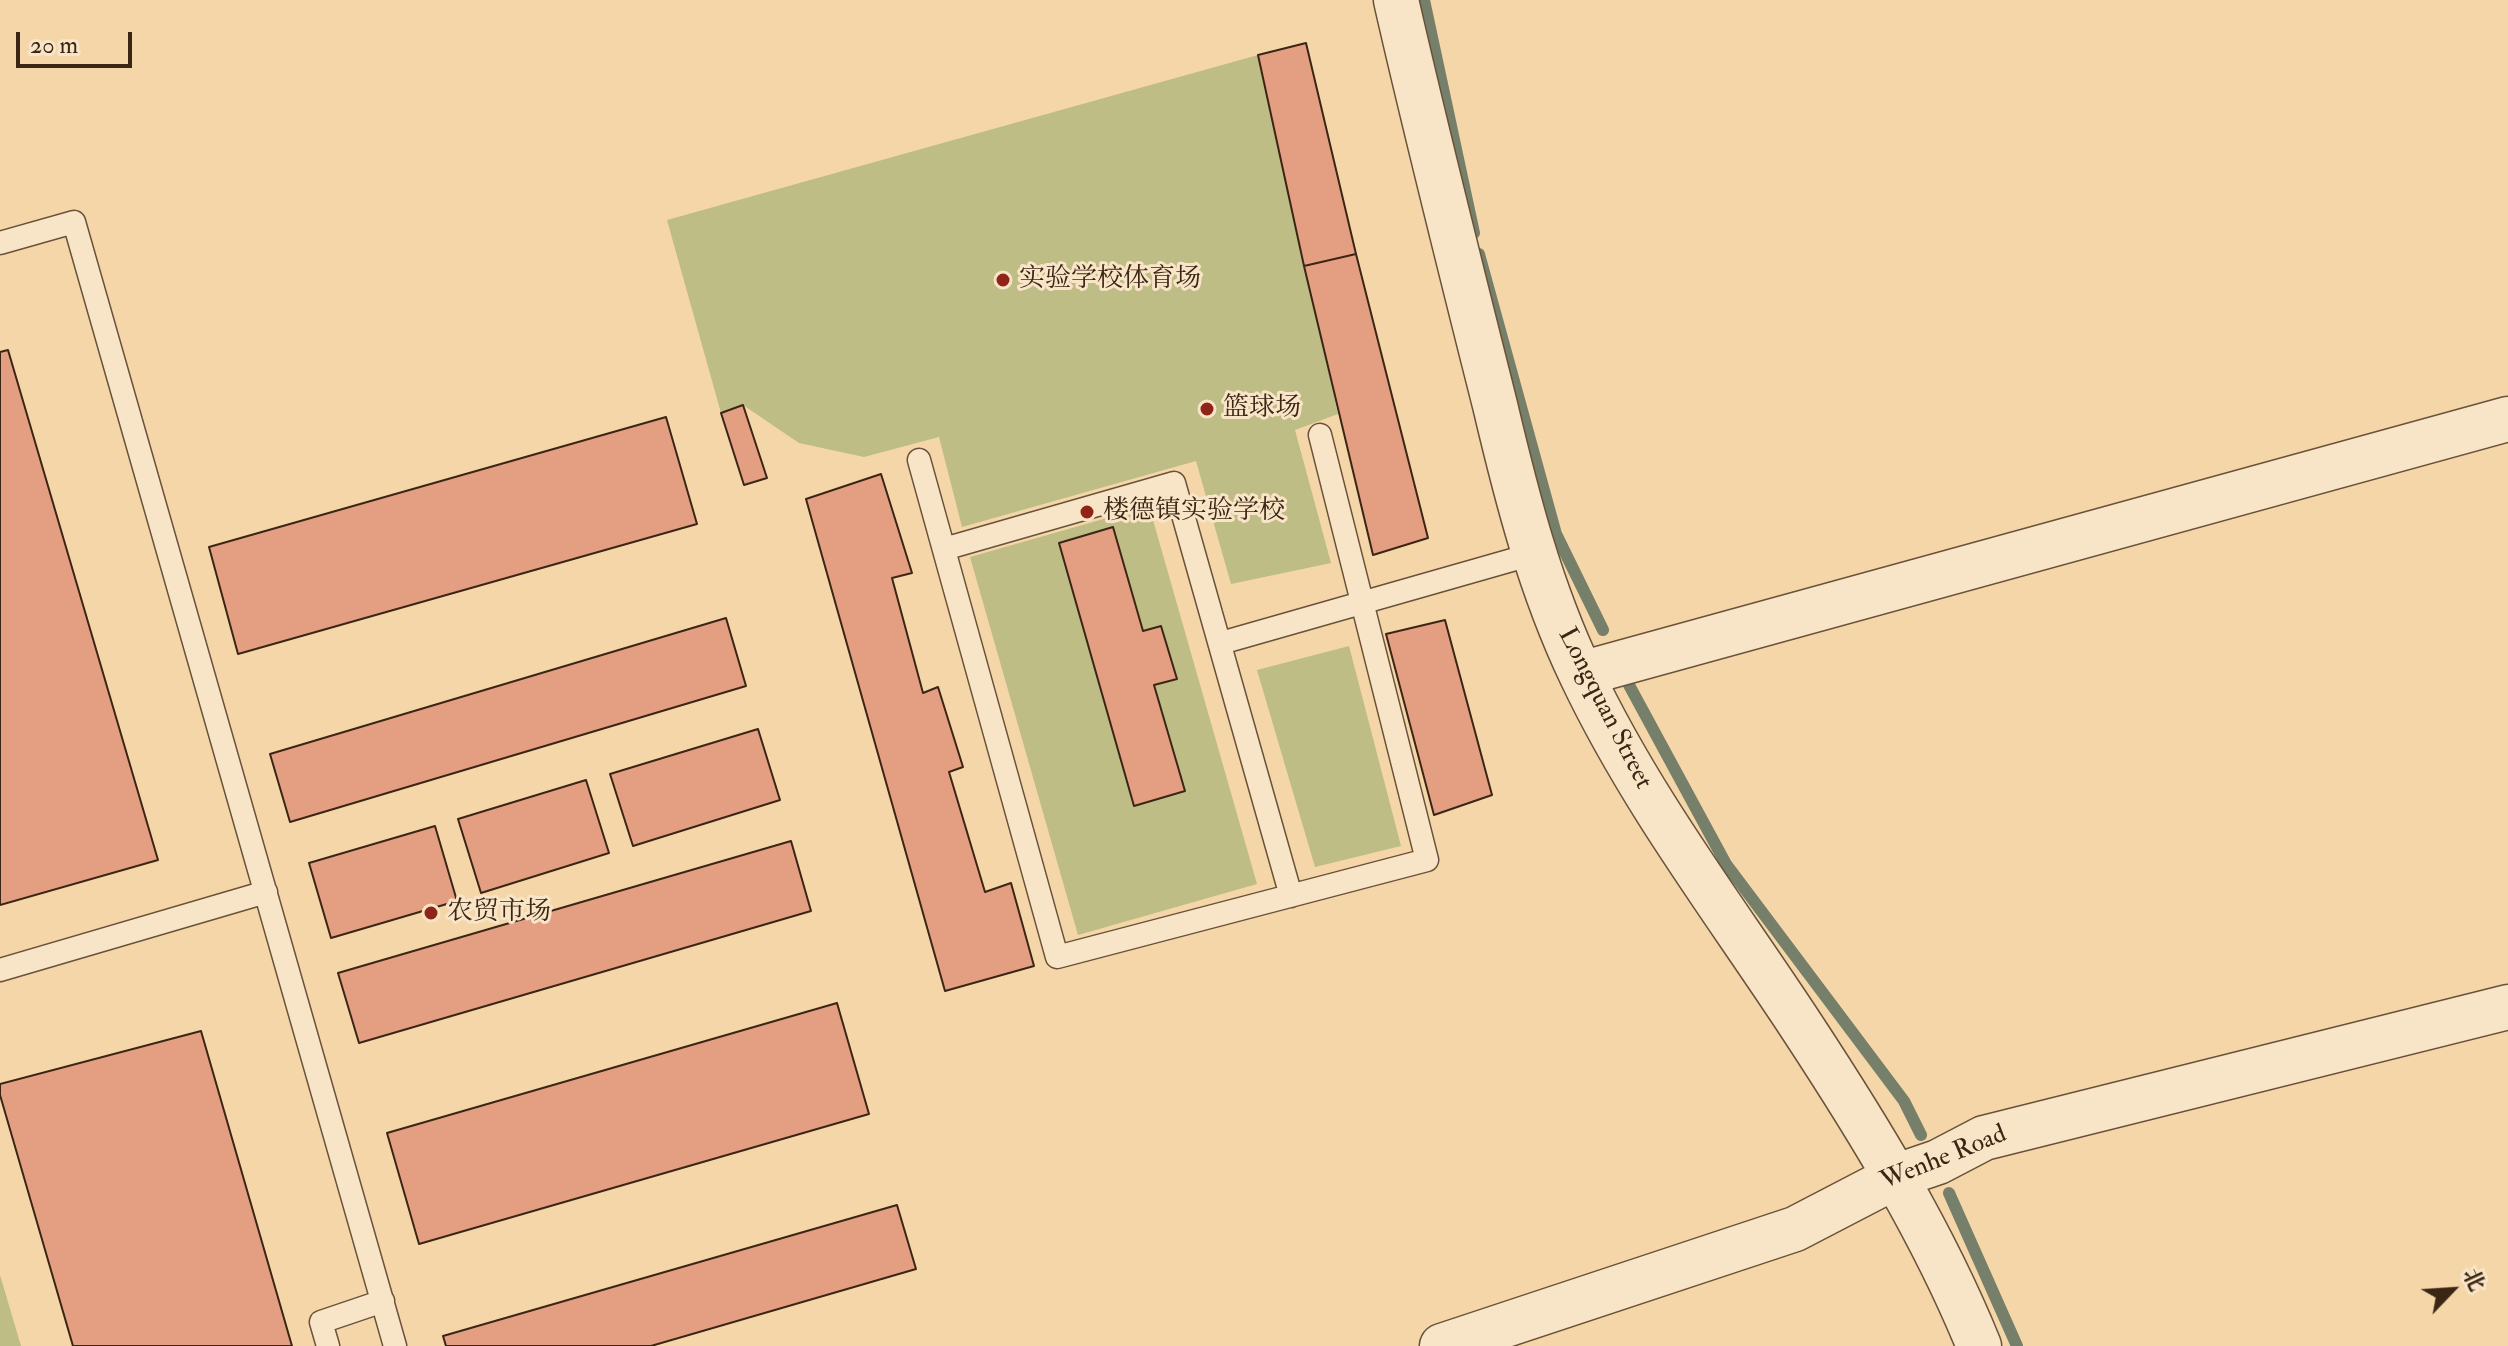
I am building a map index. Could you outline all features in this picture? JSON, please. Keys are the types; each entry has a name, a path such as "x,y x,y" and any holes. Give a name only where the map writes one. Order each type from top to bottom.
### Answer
{"street":[{"name":"Longquan Street","path":"1396,0 1448,228 1533,554 1581,674 1662,822 1802,1028 1897,1176 1962,1305 1979,1346"},
{"path":"1581,674 2508,419"},
{"name":"Wenhe Road","path":"1442,1346 1795,1229 1897,1176 1938,1162 1984,1138 2508,1007"}],"lane":[{"path":"0,243 74,222 395,1346"},
{"path":"919,460 1057,957 1427,860 1320,435"},
{"path":"944,549 1174,483 1291,896"},
{"path":"1221,643 1533,554"},
{"path":"0,970 266,892"},
{"path":"328,1346 321,1322 383,1301"}],"shaded area":[{"path":"1258,55 1338,414 1295,430 1331,563 1231,584 1196,461 962,527 939,437 864,457 799,443 743,405 721,413 667,220"},
{"path":"1149,506 1257,884 1078,935 970,557"},
{"path":"1349,646 1401,846 1315,867 1257,670"},
{"path":"0,1275 21,1346 0,1346"}],"building":[{"path":"1306,43 1356,254 1304,266 1258,55"},
{"path":"1356,254 1428,538 1373,555 1304,266"},
{"path":"8,350 158,860 0,905 0,352"},
{"path":"743,405 767,478 744,485 721,413"},
{"path":"666,417 697,524 238,654 209,547"},
{"path":"881,474 912,573 892,578 923,693 938,687 963,767 949,772 985,892 1011,883 1034,966 945,991 806,499"},
{"path":"1113,527 1143,631 1161,626 1177,679 1154,685 1185,791 1134,806 1059,543"},
{"path":"726,618 746,686 290,822 270,754"},
{"path":"1445,620 1492,795 1434,815 1386,634"},
{"path":"758,729 780,800 633,846 610,774"},
{"path":"586,780 609,853 481,893 458,819"},
{"path":"435,826 457,901 331,938 309,863"},
{"path":"791,841 811,911 359,1043 338,973"},
{"path":"837,1003 869,1114 419,1244 387,1133"},
{"path":"201,1031 292,1346 73,1346 0,1095 0,1084"},
{"path":"897,1205 916,1269 651,1346 446,1346 443,1336"}],"waterway":[{"path":"1424,0 1474,233"},
{"path":"1479,254 1556,534 1603,630"},
{"path":"1629,685 1726,864 1904,1101 1921,1135"},
{"path":"1949,1193 2017,1346"}],"place":[{"name":"实验学校体育场","path":"1003,280"},
{"name":"篮球场","path":"1207,409"},
{"name":"楼德镇实验学校","path":"1087,512"},
{"name":"农贸市场","path":"431,913"}]}
